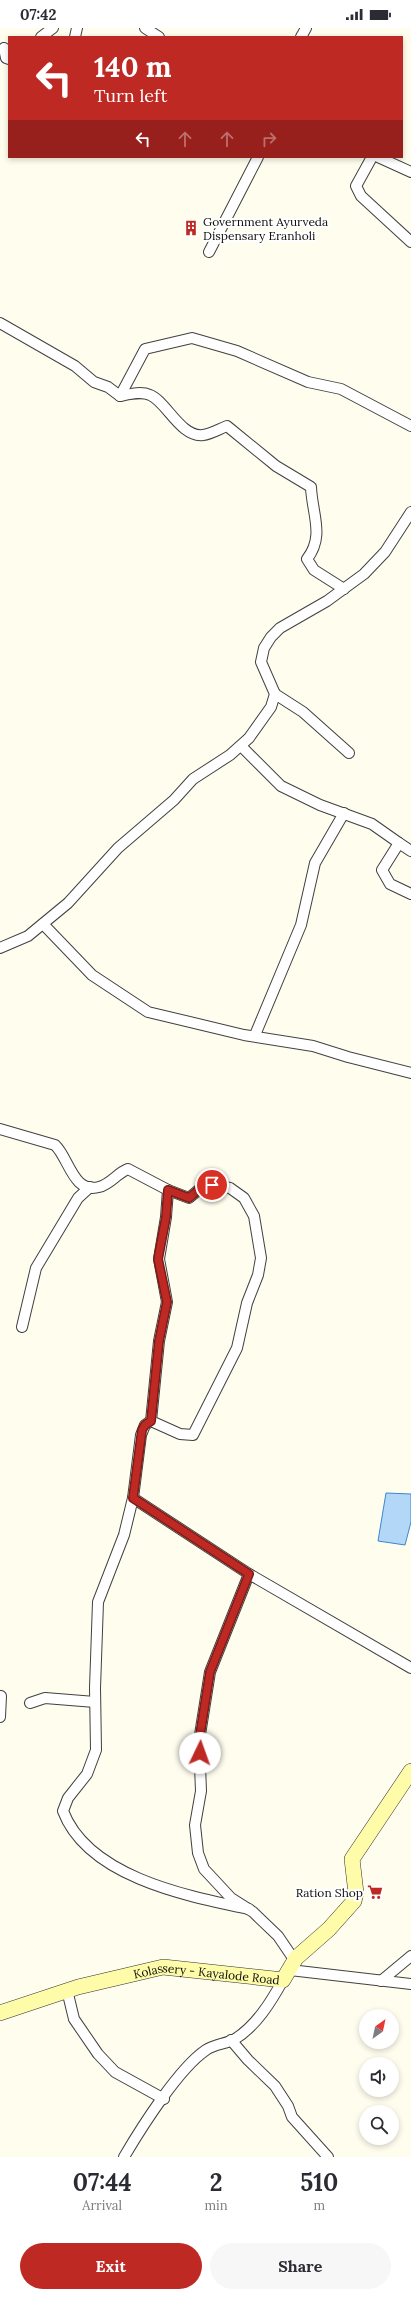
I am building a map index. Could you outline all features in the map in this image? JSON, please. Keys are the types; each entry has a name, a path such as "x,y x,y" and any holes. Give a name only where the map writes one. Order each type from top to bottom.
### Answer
{"main road":[{"name":"Kolassery - Kayalode Road","path":"0,2013 66,1990 163,1967 289,1970 329,1929 354,1900 356,1893 352,1859 411,1771"}],"street":[{"path":"42,36 53,28"},
{"path":"145,28 157,36"},
{"path":"4,48 6,58 8,59"},
{"path":"209,252 257,158"},
{"path":"371,158 356,186 361,196 411,242"},
{"path":"380,158 411,172"},
{"path":"0,323 75,366 94,382 108,387 120,396 136,393 151,395 179,424 193,433 202,435 227,426 276,466 311,487 317,540 314,550 307,559 314,570 344,589"},
{"path":"120,396 145,349 192,338 237,351 308,382 341,389 411,426"},
{"path":"349,753 303,712 275,694 261,662 264,648 271,637 280,628 327,601 364,574 385,552 411,512"},
{"path":"0,948 28,936 43,924 68,903 118,848 174,800 193,779 230,756 241,746 249,738 271,707 275,694"},
{"path":"241,746 281,786 320,805 372,824 411,852"},
{"path":"255,1036 302,925 315,863 344,813"},
{"path":"399,843 382,870 390,884 411,894"},
{"path":"43,924 92,975 148,1012 255,1036 313,1046 348,1057 411,1073"},
{"path":"0,1129 55,1145 62,1151 75,1178 90,1187 98,1188 109,1183 119,1173 128,1169 168,1190 189,1198 202,1187 212,1185 230,1188 244,1198 254,1216 261,1258 258,1275 247,1303 237,1348 196,1432 192,1435 180,1434 151,1421"},
{"path":"22,1327 36,1268 78,1198 90,1187"},
{"path":"151,1421 159,1341 167,1302 158,1259 166,1217 168,1190"},
{"path":"151,1421 145,1425 142,1430 133,1498 124,1535 98,1602 95,1702 96,1750 87,1774 68,1798 62,1810 69,1826 88,1847 115,1866 145,1881 197,1898 249,1909"},
{"path":"133,1498 249,1574 411,1668"},
{"path":"249,1574 210,1672 199,1741 201,1791 195,1825 198,1853 204,1869 231,1898 249,1909 278,1936 289,1970"},
{"path":"0,1696 0,1718"},
{"path":"30,1703 45,1698 95,1702"},
{"path":"381,1981 411,1956"},
{"path":"289,1970 411,1984"},
{"path":"124,2157 183,2072 206,2050 231,2040 256,2020 289,1970"},
{"path":"66,1990 74,2019 98,2054 115,2072 164,2099"},
{"path":"231,2040 275,2086 288,2106 292,2117 328,2157"}],"water":[{"path":"386,1493 411,1494 411,1522 405,1545 378,1541"}],"place":[{"name":"Government Ayurveda Dispensary Eranholi","path":"191,228"},
{"name":"Ration Shop","path":"375,1892"}],"route":[{"path":"200,1753 199,1741 210,1672 224,1642 249,1574 133,1498 142,1430 145,1425 151,1421 159,1341 167,1302 158,1259 166,1217 168,1190 189,1198 202,1187 212,1185"}]}
